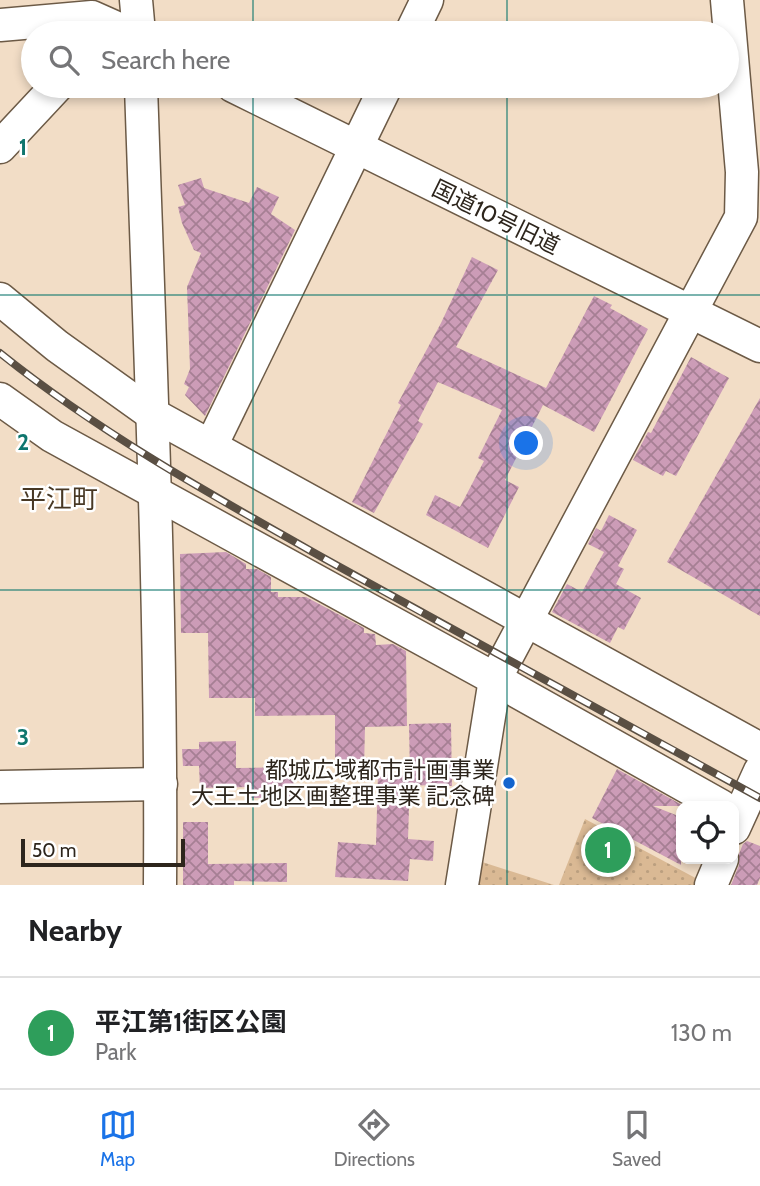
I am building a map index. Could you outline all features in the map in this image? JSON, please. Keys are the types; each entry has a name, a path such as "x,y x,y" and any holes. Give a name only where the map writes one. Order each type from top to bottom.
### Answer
{"street":[{"path":"136,0 138,21"},
{"path":"417,21 427,0"},
{"path":"727,0 729,21"},
{"path":"46,21 92,17 101,21"},
{"path":"0,25 21,23"},
{"path":"0,147 46,98"},
{"path":"141,98 161,785 160,885"},
{"name":"国道10号旧道","path":"257,98 760,346"},
{"path":"211,446 380,98"},
{"path":"462,885 495,679 741,217 742,172 736,98"},
{"path":"0,297 152,414 760,749"},
{"path":"0,398 52,436 495,679 707,801"},
{"path":"739,814 760,771"},
{"path":"0,788 161,785"},
{"path":"711,885 720,864"}],"shaded area":[{"path":"585,819 703,882 702,885 559,885"},
{"path":"479,861 554,885 475,885"}],"building":[{"path":"201,178 204,188 249,203 257,187 279,197 271,214 295,230 205,416 185,395 189,387 184,384 190,369 187,287 201,253 194,250 178,207 185,205 178,185"},
{"path":"472,257 498,270 456,347 546,388 594,296 648,329 594,432 543,405 505,480 519,487 488,548 426,515 435,495 460,507 484,461 478,458 502,410 438,382 418,421 423,424 374,513 352,502 401,405 398,403 441,323"},
{"path":"691,357 729,378 676,476 666,471 663,476 633,460 648,432 651,433"},
{"path":"760,398 760,616 667,562"},
{"path":"609,515 637,530 618,566 624,569 616,584 641,598 624,630 618,627 610,643 552,612 567,584 582,592 604,552 588,544 596,528 601,531"},
{"path":"226,552 246,564 246,569 257,569 271,577 271,592 278,592 278,597 306,597 364,628 364,633 375,634 376,645 393,644 406,651 407,726 365,727 364,769 335,769 335,715 255,716 255,698 209,698 208,633 181,633 180,554"},
{"path":"451,723 452,786 410,785 410,777 408,839 434,841 433,861 410,859 408,881 335,877 338,842 376,845 378,774 410,776 409,724"},
{"path":"236,741 236,768 293,767 294,797 251,798 251,787 200,788 199,766 183,766 182,749 199,749 199,742"},
{"path":"617,769 676,802 676,806 653,806 676,815 676,862 592,818"},
{"path":"183,822 208,822 208,864 287,863 287,882 234,881 234,885 183,885"},
{"path":"747,841 760,846 760,878 757,885 731,885 743,844"}],"railway":[{"path":"0,353 78,411 201,488 760,798"}],"place":[{"name":"都城広域都市計画事業 大王土地区画整理事業 記念碑","path":"509,783"},
{"name":"平江第1街区公園","path":"608,850"}],"district":[{"name":"平江町","path":"59,499"}]}
